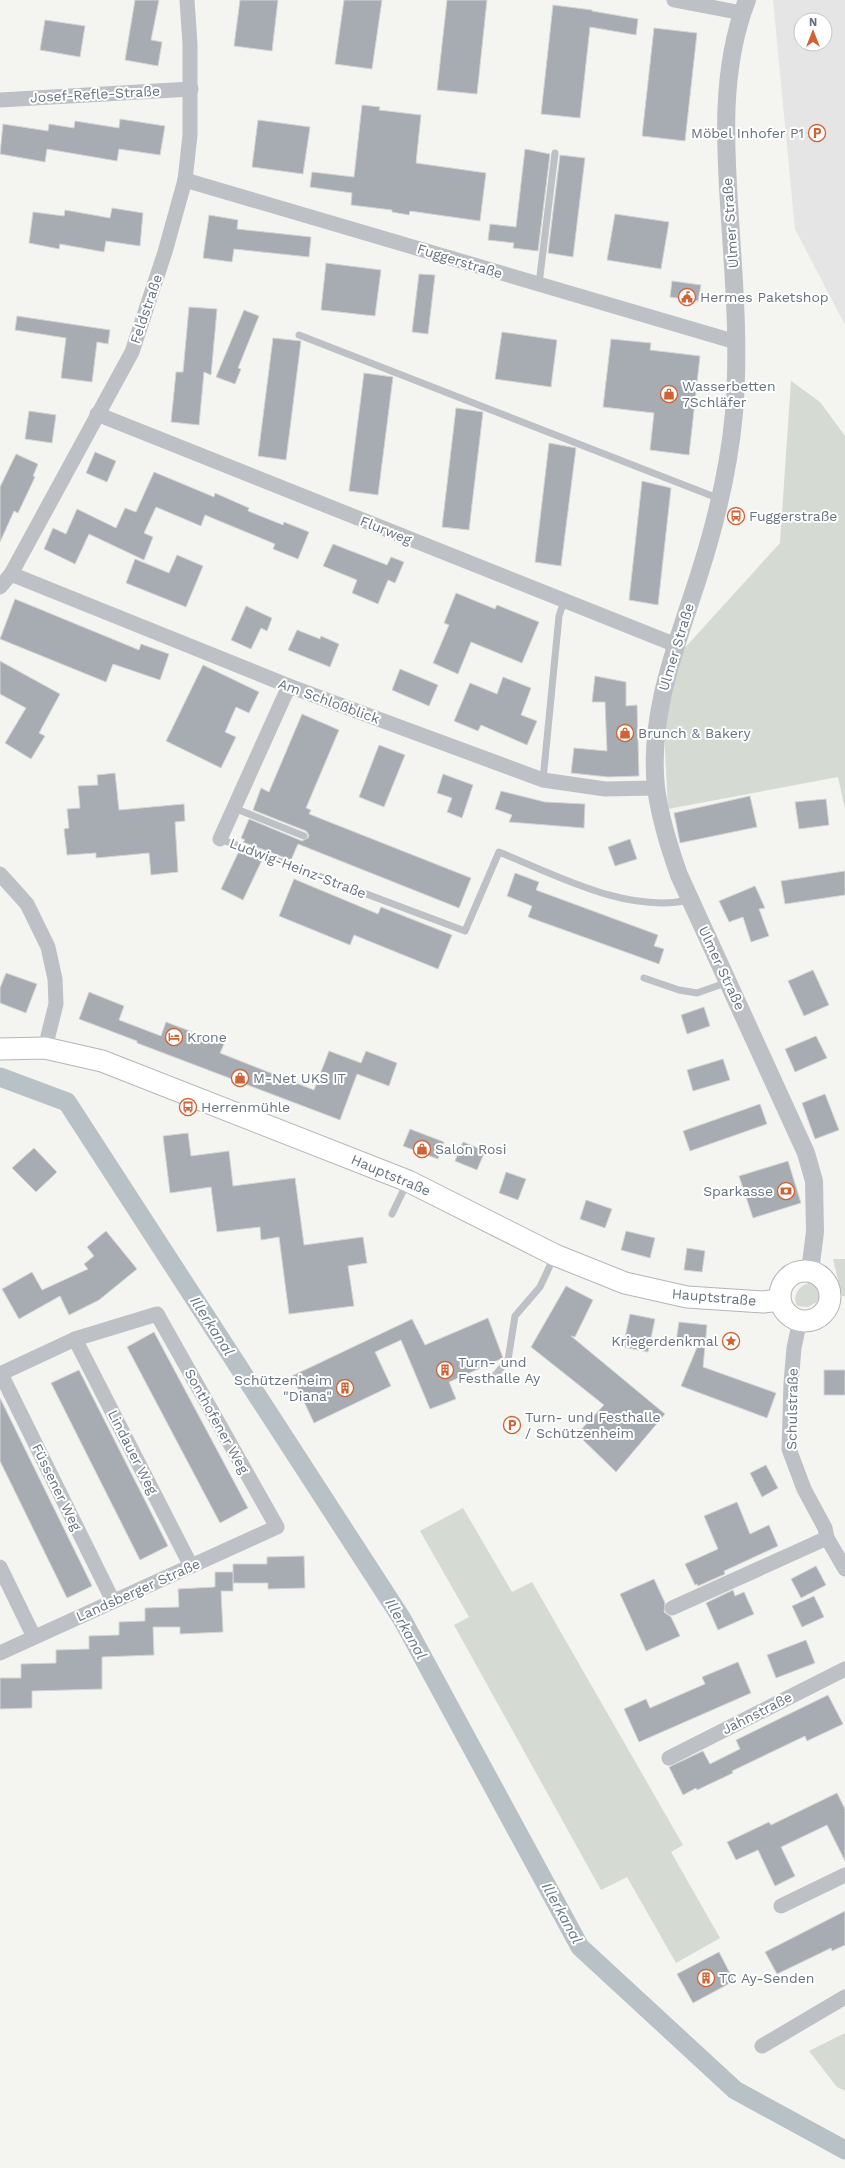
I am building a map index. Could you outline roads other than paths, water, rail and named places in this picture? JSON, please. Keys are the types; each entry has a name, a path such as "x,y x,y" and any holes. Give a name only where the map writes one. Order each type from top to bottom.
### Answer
{"main road":[{"name":"Hauptstraße","path":"1,1049 45,1048 102,1062 408,1181 555,1255 625,1283 675,1295 763,1302 780,1300"},
{"path":"810,1271 821,1276 830,1288 830,1300 837,1309 809,1321 800,1320 786,1313 780,1300 780,1290 785,1279 796,1272 810,1271"}],"street":[{"name":"Feldstraße","path":"0,587 10,574 132,352 165,252 185,180 190,135 191,89 187,0"},
{"path":"674,0 744,7"},
{"name":"Ulmer Straße","path":"744,7 733,48 727,102 726,170 732,236 736,342 734,411 730,455 721,500 676,645 662,696 656,738 656,788 669,848 690,900 806,1153 814,1180 815,1232 810,1271"},
{"name":"Josef-Refle-Straße","path":"0,100 191,89"},
{"name":"Fuggerstraße","path":"185,180 736,342"},
{"name":"Flurweg","path":"97,414 676,645"},
{"name":"Am Schloßblick","path":"10,574 289,686 543,780 605,789 656,788"},
{"name":"Ludwig-Heinz-Straße","path":"220,839 289,686"},
{"path":"0,874 27,904 48,947 55,978 56,1004 45,1048"},
{"name":"Sonthofener Weg","path":"76,1338 157,1314 277,1527"},
{"name":"Schulstraße","path":"800,1320 794,1348 792,1369 789,1449 804,1489 825,1528 827,1538 845,1569"},
{"path":"1,1374 76,1338"},
{"name":"Lindauer Weg","path":"76,1338 191,1566"},
{"name":"Füssener Weg","path":"1,1374 113,1600"},
{"name":"Landsberger Straße","path":"0,1653 113,1600 277,1527"},
{"path":"672,1608 827,1538"},
{"path":"0,1567 34,1637"},
{"name":"Jahnstraße","path":"669,1758 845,1669"},
{"path":"781,1906 845,1875"},
{"path":"762,2046 845,1997"}],"lane":[{"path":"539,284 555,153"},
{"path":"299,335 721,500"},
{"path":"543,780 559,616 564,601"},
{"path":"234,808 304,836"},
{"name":"Ludwig-Heinz-Straße","path":"220,839 465,931 499,852 595,890 642,903 671,904 690,900"},
{"path":"644,978 680,990 697,993 728,982"},
{"path":"392,1214 408,1181"},
{"path":"492,1379 508,1360 515,1316 540,1287 555,1255"}],"waterway":[{"name":"Illerkanal","path":"0,1077 67,1102 402,1619 580,1947 735,2090 845,2150"}],"place":[{"name":"Möbel Inhofer P1","path":"817,133"},
{"name":"Hermes Paketshop","path":"687,297"},
{"name":"Wasserbetten 7Schläfer","path":"669,394"},
{"name":"Fuggerstraße","path":"736,516"},
{"name":"Brunch & Bakery","path":"625,733"},
{"name":"Krone","path":"174,1037"},
{"name":"M-Net UKS IT","path":"240,1078"},
{"name":"Herrenmühle","path":"188,1107"},
{"name":"Salon Rosi","path":"422,1149"},
{"name":"Sparkasse","path":"786,1191"},
{"name":"Kriegerdenkmal","path":"731,1341"},
{"name":"Turn- und Festhalle Ay","path":"445,1370"},
{"name":"Schützenheim \"Diana\"","path":"345,1388"},
{"name":"Turn- und Festhalle / Schützenheim","path":"512,1425"},
{"name":"TC Ay-Senden","path":"706,1978"}]}
